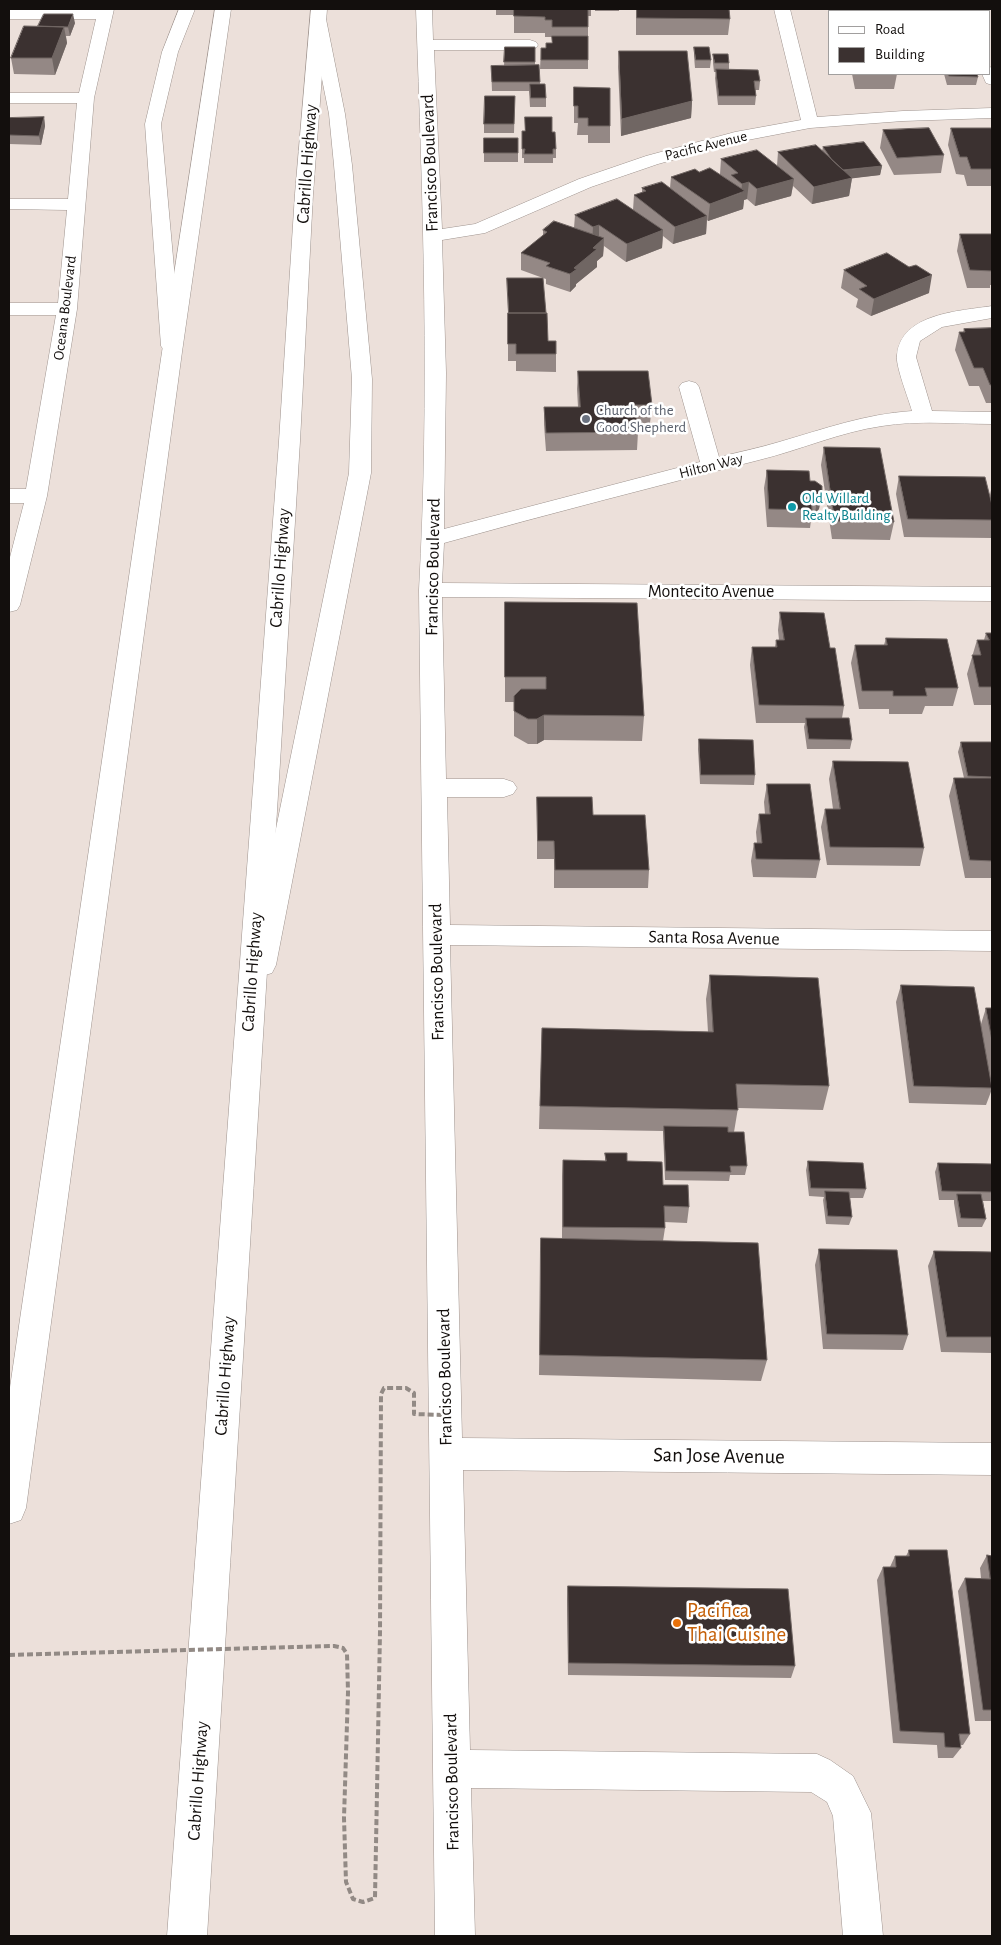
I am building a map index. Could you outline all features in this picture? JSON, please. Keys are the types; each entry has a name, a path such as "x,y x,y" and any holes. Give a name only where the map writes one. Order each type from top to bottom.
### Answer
{"main road":[{"path":"172,352 153,124 170,52 187,9"},
{"path":"9,1508 172,352 223,9"},
{"name":"Francisco Boulevard","path":"424,9 437,390 430,590 455,1936"},
{"path":"782,9 810,124"},
{"path":"9,14 106,12"},
{"name":"Oceana Boulevard","path":"9,605 36,496 67,309 86,98 106,12"},
{"path":"248,1040 360,473 362,379 343,165 338,114 319,14"},
{"name":"Cabrillo Highway","path":"187,1936 319,14"},
{"path":"426,45 530,45"},
{"path":"9,98 86,98"},
{"name":"Pacific Avenue","path":"433,236 480,229 585,184 652,160 735,137 810,124 903,116 992,113"},
{"path":"9,204 76,205"},
{"path":"9,309 67,309"},
{"path":"924,417 906,357 911,338 936,322 992,312"},
{"path":"689,387 711,465"},
{"name":"Hilton Way","path":"433,539 522,514 785,447 846,427 884,419 924,417 992,418"},
{"path":"9,496 36,496"},
{"name":"Montecito Avenue","path":"430,590 992,594"},
{"path":"434,788 504,788"},
{"name":"Santa Rosa Avenue","path":"437,936 992,941"},
{"name":"San Jose Avenue","path":"446,1454 992,1459"},
{"path":"452,1769 817,1773 840,1789 852,1813 862,1936"}],"path":[{"path":"9,1655 334,1646 343,1648 347,1654 348,1692 344,1818 346,1882 353,1899 364,1902 374,1898 380,1632 381,1394 384,1388 406,1388 414,1393 414,1414 445,1415"}],"building":[{"path":"514,9 588,9 588,27 552,27 552,20 545,20 545,17 514,16"},
{"path":"637,9 729,9 730,19 637,18"},
{"path":"865,9 866,10 835,10"},
{"path":"44,14 73,14 68,27 38,26"},
{"path":"24,26 64,27 52,58 11,58"},
{"path":"552,36 588,36 588,60 541,60 541,48 546,48 546,43 552,43"},
{"path":"505,47 535,47 535,62 504,62"},
{"path":"694,47 709,47 711,60 696,60"},
{"path":"619,51 687,51 692,101 622,119"},
{"path":"713,54 728,54 729,63 715,63"},
{"path":"539,65 540,82 492,82 491,66"},
{"path":"716,69 758,70 760,81 754,81 756,96 719,96"},
{"path":"977,75 978,77 949,76"},
{"path":"530,84 545,84 546,98 531,98"},
{"path":"574,87 610,88 610,126 588,126 588,118 578,118 578,106 574,106"},
{"path":"485,96 515,96 514,124 484,124"},
{"path":"44,117 39,136 9,135 9,118"},
{"path":"525,117 552,117 552,132 555,132 556,149 553,149 553,154 524,154 525,149 522,149 522,131 525,131"},
{"path":"929,128 944,155 897,158 883,130"},
{"path":"951,128 992,128 992,169 971,169 967,157 960,157"},
{"path":"484,138 518,138 518,153 484,153"},
{"path":"864,142 882,166 843,170 832,160 823,147"},
{"path":"816,145 852,178 814,187 778,152"},
{"path":"757,150 794,179 757,189 749,182 742,184 731,175 738,173 721,159"},
{"path":"710,168 745,191 710,204 671,177 695,169 699,172"},
{"path":"662,182 707,216 675,227 634,195 646,191 642,188"},
{"path":"617,199 663,230 627,244 599,225 593,227 575,215"},
{"path":"554,221 604,238 593,248 597,249 574,268 577,269 570,274 546,266 550,263 521,253 547,232 543,230"},
{"path":"960,234 992,234 992,271 970,270"},
{"path":"887,253 909,267 916,265 932,275 874,299 859,289 867,286 844,270"},
{"path":"507,278 543,278 546,313 509,313"},
{"path":"508,313 547,313 548,341 556,341 556,354 516,354 516,344 508,344"},
{"path":"992,328 992,385 990,385 983,368 974,368 959,332 965,332 964,329"},
{"path":"578,371 648,371 652,405 635,405 638,432 546,433 544,407 580,407"},
{"path":"824,447 880,448 894,522 835,521"},
{"path":"767,470 809,471 810,481 815,481 822,486 822,491 818,495 811,494 812,510 769,509"},
{"path":"899,476 985,477 992,505 992,520 908,519"},
{"path":"505,602 637,603 644,716 544,715 537,719 528,719 514,711 514,696 521,689 546,689 546,677 505,677"},
{"path":"780,612 824,613 830,648 835,648 844,706 759,705 752,647 777,647 776,640 784,640"},
{"path":"986,633 992,633 992,687 979,687 972,655 981,655 977,640 989,640"},
{"path":"886,638 947,639 958,688 925,688 927,696 893,696 893,691 862,691 855,645 887,645"},
{"path":"806,718 849,718 852,740 809,739"},
{"path":"699,739 753,740 755,775 701,775"},
{"path":"961,742 992,742 992,777 968,776"},
{"path":"833,761 908,762 924,848 830,847 825,809 840,809"},
{"path":"954,778 992,778 992,861 970,860"},
{"path":"767,784 810,784 820,860 756,859 754,843 762,843 759,814 770,814"},
{"path":"537,797 592,797 593,815 645,815 649,870 555,870 554,841 538,841"},
{"path":"710,975 818,978 829,1086 736,1084 738,1110 540,1106 542,1028 713,1032"},
{"path":"901,985 974,987 992,1088 914,1086"},
{"path":"986,1008 992,1008 992,1040"},
{"path":"664,1126 728,1127 728,1132 744,1132 747,1166 730,1166 731,1172 666,1171"},
{"path":"605,1153 627,1153 627,1161 662,1162 663,1185 688,1185 689,1207 664,1206 665,1228 563,1227 563,1160 606,1161"},
{"path":"808,1161 863,1163 866,1189 811,1188"},
{"path":"938,1163 992,1164 992,1192 942,1191"},
{"path":"825,1191 849,1192 852,1217 828,1216"},
{"path":"957,1194 981,1194 986,1219 961,1218"},
{"path":"541,1238 758,1243 767,1360 540,1355"},
{"path":"819,1249 897,1250 908,1335 827,1334"},
{"path":"934,1251 992,1252 992,1337 947,1337"},
{"path":"909,1550 947,1550 970,1734 959,1734 961,1748 945,1747 944,1733 900,1731 883,1567 896,1567 895,1556 909,1556"},
{"path":"987,1555 992,1556 992,1710 983,1710 965,1578 990,1579"},
{"path":"568,1586 788,1589 795,1666 569,1663"}],"place":[{"name":"Church of the Good Shepherd","path":"586,419"},
{"name":"Old Willard Realty Building","path":"792,507"},
{"name":"Pacifica Thai Cuisine","path":"677,1623"}]}
